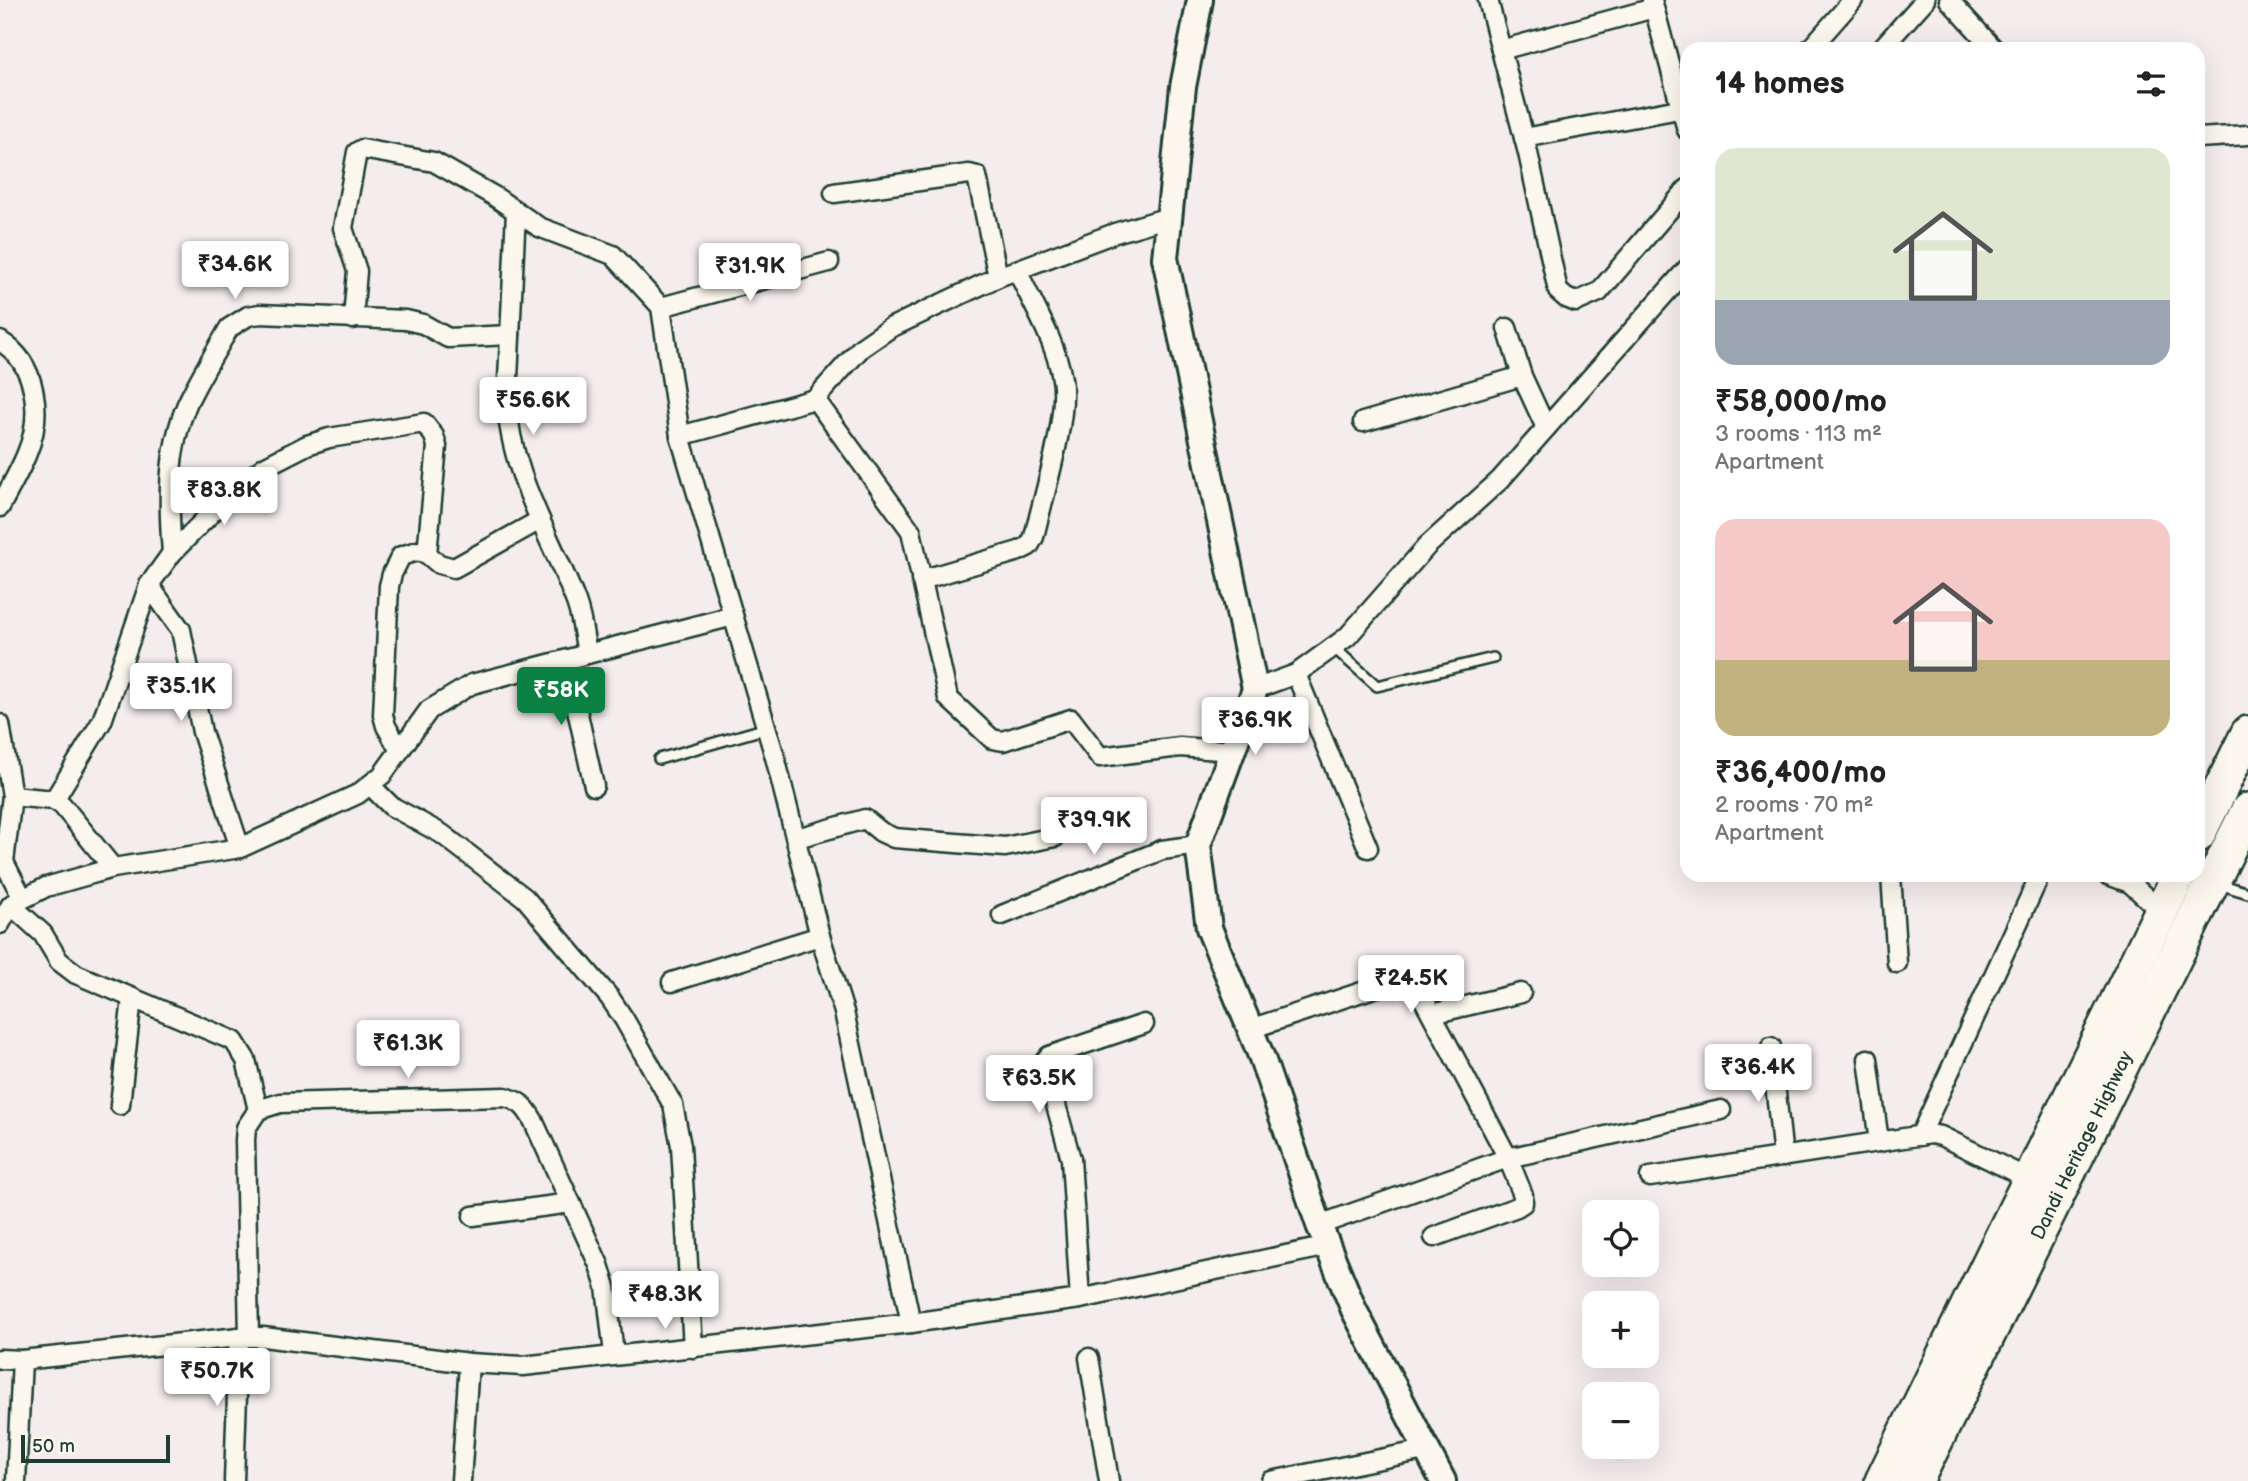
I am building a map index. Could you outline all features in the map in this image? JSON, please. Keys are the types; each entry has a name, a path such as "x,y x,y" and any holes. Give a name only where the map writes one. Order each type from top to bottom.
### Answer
{"highway":[{"path":"2205,821 2248,733"},
{"name":"Dandi Heritage Highway","path":"1916,1481 2248,810"},
{"name":"Dandi Heritage Highway","path":"1882,1481 2176,882"}],"street":[{"path":"1200,0 1183,87 1165,258 1255,689 1198,845 1209,928 1250,1028 1323,1236 1354,1310 1443,1481"},
{"path":"1488,0 1524,138 1558,291 1566,299 1576,302 1599,292 1680,196"},
{"path":"1816,42 1853,0"},
{"path":"1887,42 1925,0"},
{"path":"1949,0 1988,42"},
{"path":"1501,50 1653,4 1679,109 1524,138"},
{"path":"2205,138 2248,135"},
{"path":"353,319 357,271 343,228 358,150 434,162 539,227 613,255 660,307 680,436 767,728 820,936 844,1012 911,1323"},
{"path":"834,193 969,174 976,176 998,276"},
{"path":"516,211 507,400 509,421 523,480 577,603 587,654"},
{"path":"680,436 816,399 861,348 890,328 998,276 1115,233 1169,218"},
{"path":"660,307 829,262"},
{"path":"921,580 1019,551 1029,546 1034,537 1063,407 1063,381 1058,359 1017,270"},
{"path":"1255,689 1296,674 1347,637 1427,546 1500,480 1680,277"},
{"path":"172,553 169,483 180,423 194,389 229,328 248,316 260,314 414,321 448,338 510,335"},
{"path":"1507,328 1522,376 1546,428"},
{"path":"0,341 12,348 23,360 31,379 35,413 29,451 0,507"},
{"path":"1363,422 1522,376"},
{"path":"816,399 908,524 948,698 992,739 1003,741 1072,719 1100,757 1180,747 1233,751"},
{"path":"54,800 102,721 149,585 172,553 233,491 264,467 307,445 329,438 416,422 430,427 437,446 427,554"},
{"path":"398,749 383,715 389,586 401,556 417,551 427,554 439,564 454,568 540,520"},
{"path":"149,585 181,630 202,732 240,848"},
{"path":"0,924 16,901 46,887 113,868 240,848 359,794 382,775 398,749 429,710 458,690 490,678 733,615"},
{"path":"566,660 594,786"},
{"path":"1296,674 1368,848"},
{"path":"0,724 12,796 4,862 16,901 43,934 59,961 76,974 234,1041 246,1060 258,1110"},
{"path":"371,786 391,806 442,834 525,898 610,998 664,1089 678,1124 681,1146 694,1348"},
{"path":"12,796 54,800 70,812 113,868"},
{"path":"797,838 864,819 894,838 1005,847 1055,837"},
{"path":"1002,915 1162,850 1198,845"},
{"path":"1891,882 1897,963"},
{"path":"1920,1136 2037,882"},
{"path":"2127,882 2161,911"},
{"path":"672,982 820,936"},
{"path":"1250,1028 1409,978 1415,983 1508,1158 1523,1195 1523,1203 1434,1237"},
{"path":"1432,1014 1521,993"},
{"path":"120,1105 132,998"},
{"path":"1080,1299 1071,1159 1044,1062 1049,1056 1144,1024"},
{"path":"1771,1047 1783,1157"},
{"path":"1868,1059 1879,1142"},
{"path":"234,1481 244,1337 245,1140 246,1128 258,1110 280,1103 505,1097 517,1100 525,1106 533,1120 603,1275 614,1354"},
{"path":"0,1359 22,1360 244,1337 469,1363 523,1366 911,1323 1080,1299 1323,1236 1508,1158 1721,1110"},
{"path":"1650,1177 1920,1136 1941,1136 2029,1179"},
{"path":"473,1216 571,1203"},
{"path":"1089,1359 1109,1481"},
{"path":"16,1481 22,1360"},
{"path":"461,1481 469,1363"},
{"path":"1271,1481 1425,1450"}],"lane":[{"path":"1333,647 1377,685 1493,657"},
{"path":"659,759 767,728"},
{"path":"2211,882 2248,893"}]}
